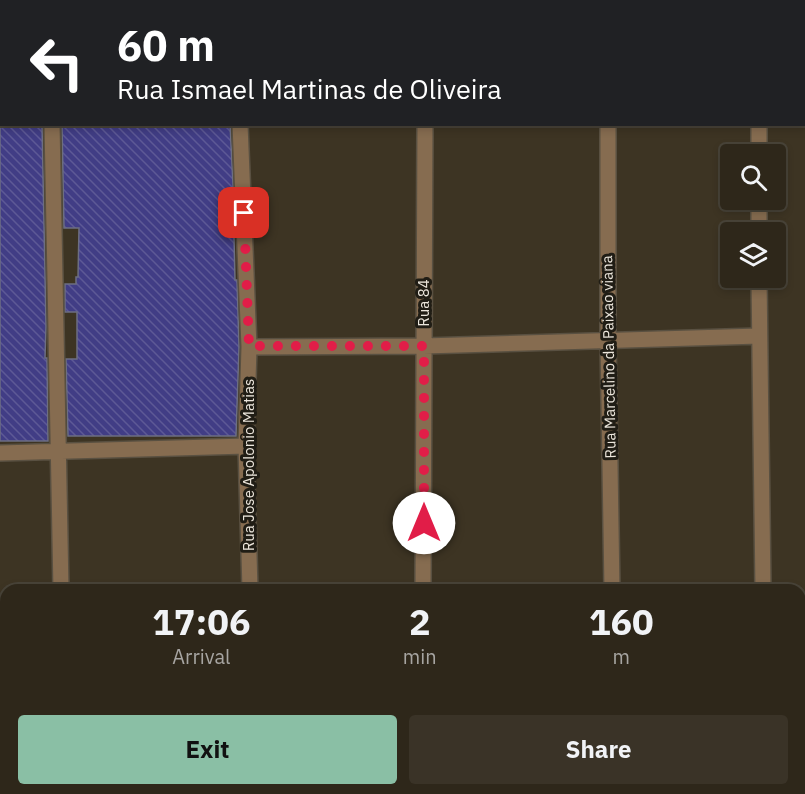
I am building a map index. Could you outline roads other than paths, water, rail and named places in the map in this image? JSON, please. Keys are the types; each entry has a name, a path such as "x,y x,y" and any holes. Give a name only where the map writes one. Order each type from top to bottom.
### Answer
{"street":[{"path":"52,126 61,584"},
{"name":"Rua Jose Apolonio Matias","path":"240,126 249,346 246,446 250,584"},
{"name":"Rua 84","path":"423,584 424,126"},
{"name":"Rua Marcelino da Paixao viana","path":"608,126 608,340 612,584"},
{"path":"759,126 759,144"},
{"path":"759,288 763,584"},
{"path":"249,346 424,346 759,336"},
{"path":"0,453 246,446"}]}
